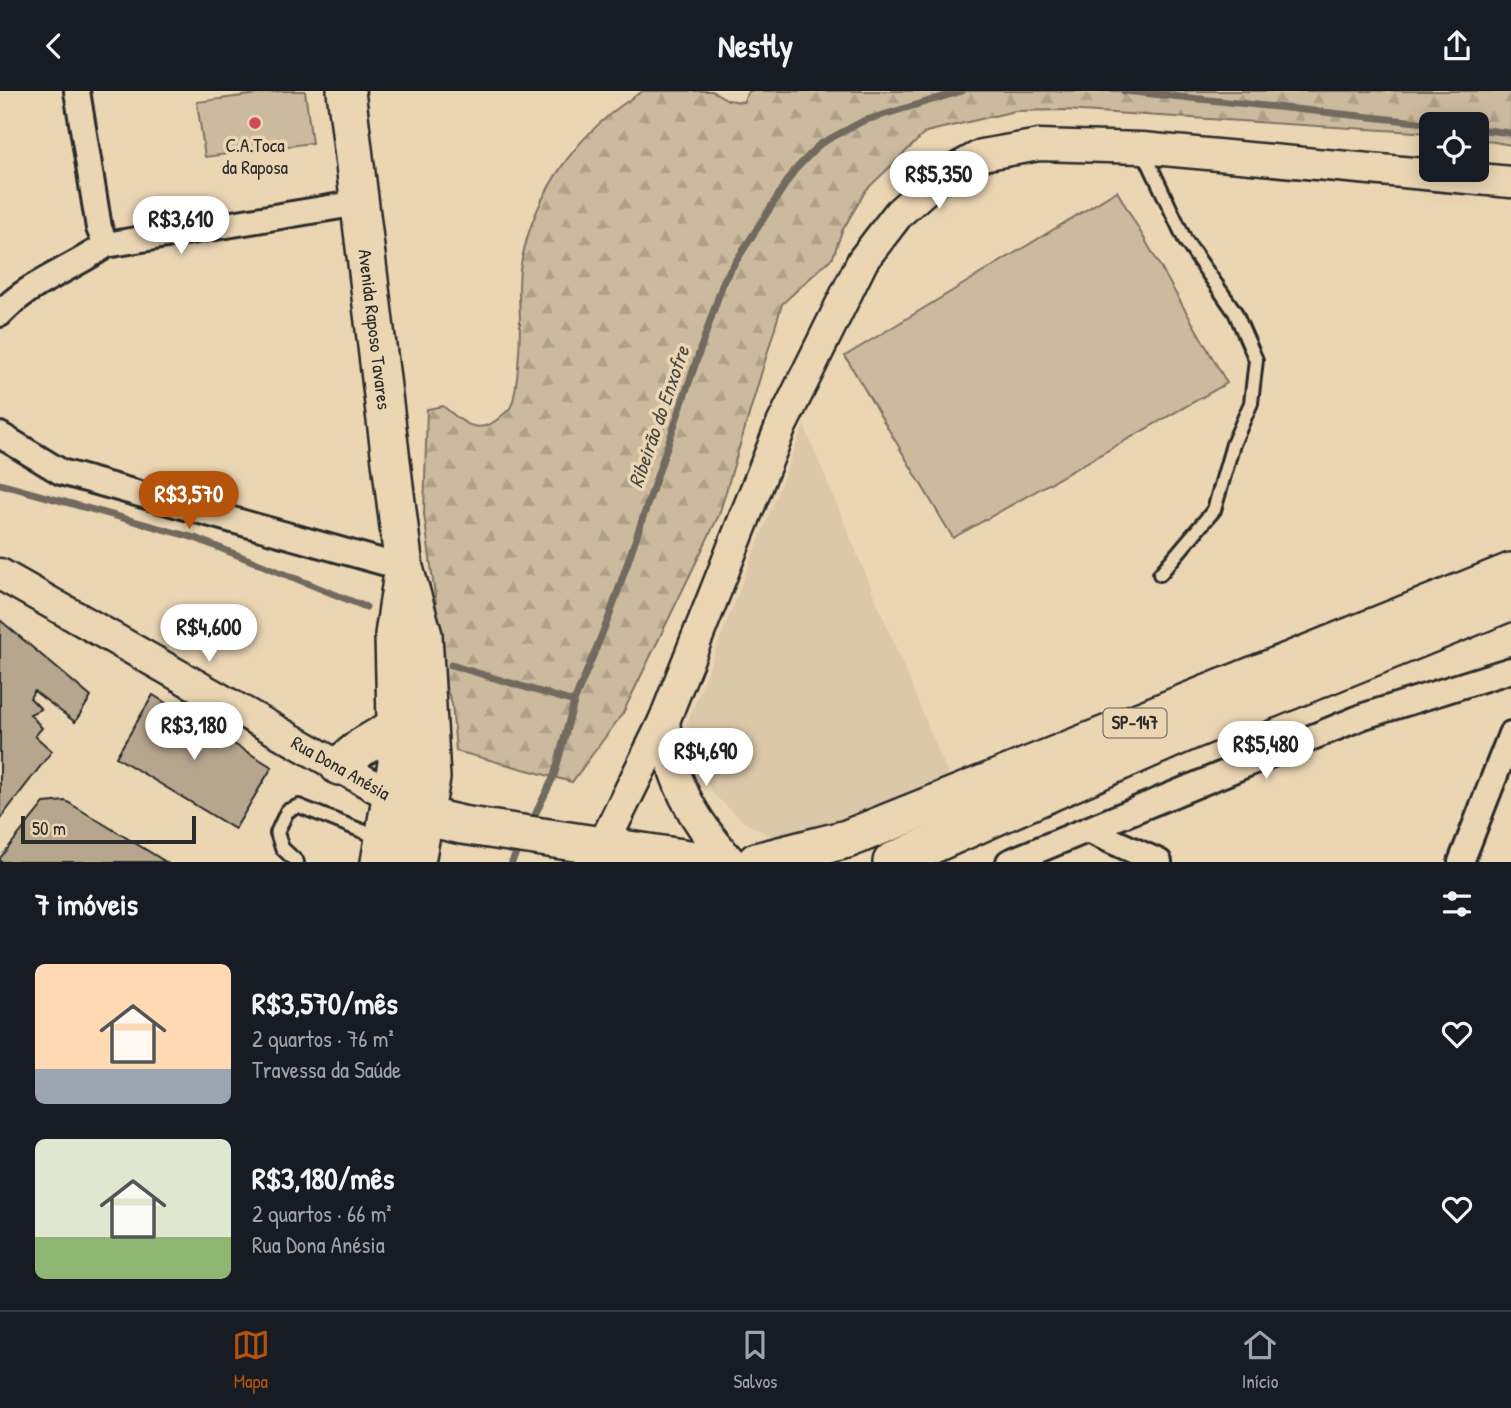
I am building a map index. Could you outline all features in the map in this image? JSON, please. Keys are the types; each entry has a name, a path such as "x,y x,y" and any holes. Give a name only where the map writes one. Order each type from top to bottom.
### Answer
{"main road":[{"name":"Avenida Raposo Tavares","path":"347,92 404,568 423,635 431,778 427,817 416,862"},
{"name":"Avenida Raposo Tavares","path":"383,852 393,797 399,725 394,635 404,568"},
{"name":"SP-147","path":"756,862 847,839 1511,572"},
{"name":"SP-147","path":"892,862 1187,732 1511,601"},
{"path":"338,766 362,747 399,725"},
{"name":"Rua Dona Anésia","path":"393,797 427,817 492,831 590,850 709,862"}],"street":[{"path":"77,91 99,228 106,246"},
{"path":"590,850 664,721 781,426 863,260 899,213 936,180 982,155 1039,145 1142,148 1511,182"},
{"path":"1,310 20,295 78,265 106,246 359,203"},
{"path":"0,435 61,472 404,568"},
{"name":"Rua Dona Anésia","path":"0,575 393,797"},
{"path":"1009,862 1364,716 1511,670"},
{"path":"664,721 667,749 685,803 730,862"},
{"path":"1461,862 1511,734"},
{"path":"1088,829 1159,862"}],"lane":[{"path":"1142,148 1185,240 1235,312 1256,360 1251,403 1233,444 1214,510 1160,574"},
{"path":"298,862 282,848 277,833 287,811 299,806 336,818 383,852"}],"shaded area":[{"path":"804,425 950,779 782,841 745,823 714,795 703,775 687,723"}],"green space":[{"name":"C.A.Toca da Raposa","path":"280,91 305,91 312,143 205,157 197,102"},
{"path":"643,91 712,91 728,100 743,102 749,91 1511,91 1511,145 1489,141 1489,112 1419,112 1419,132 1065,110 1015,111 926,132 866,190 842,231 833,257 782,304 719,515 623,713 572,782 456,751 452,704 431,645 436,603 424,514 427,409 443,406 469,425 483,427 510,408 515,392 519,354 520,271 527,237 549,187 563,164 580,143 620,106"},
{"path":"1117,191 1227,383 953,538 845,356"}],"building":[{"path":"0,620 91,697 75,722 34,691 30,698 41,709 30,714 42,728 35,736 52,751 0,819"},
{"path":"153,695 272,767 235,829 116,757"},
{"path":"66,801 166,862 0,862 0,858 44,803"}],"waterway":[{"name":"Ribeirão do Enxofre","path":"530,825 554,776 574,702 609,617 724,280 794,171 820,144 863,121 962,91"},
{"name":"Ribeirão do Enxofre","path":"1124,91 1419,122"},
{"name":"Ribeirão do Enxofre","path":"1489,130 1511,133"},
{"path":"0,484 195,538 366,607"},
{"path":"451,665 574,702"},
{"name":"Ribeirão do Enxofre","path":"512,862 520,845"}],"place":[{"name":"C.A.Toca da Raposa","path":"255,123"}]}
